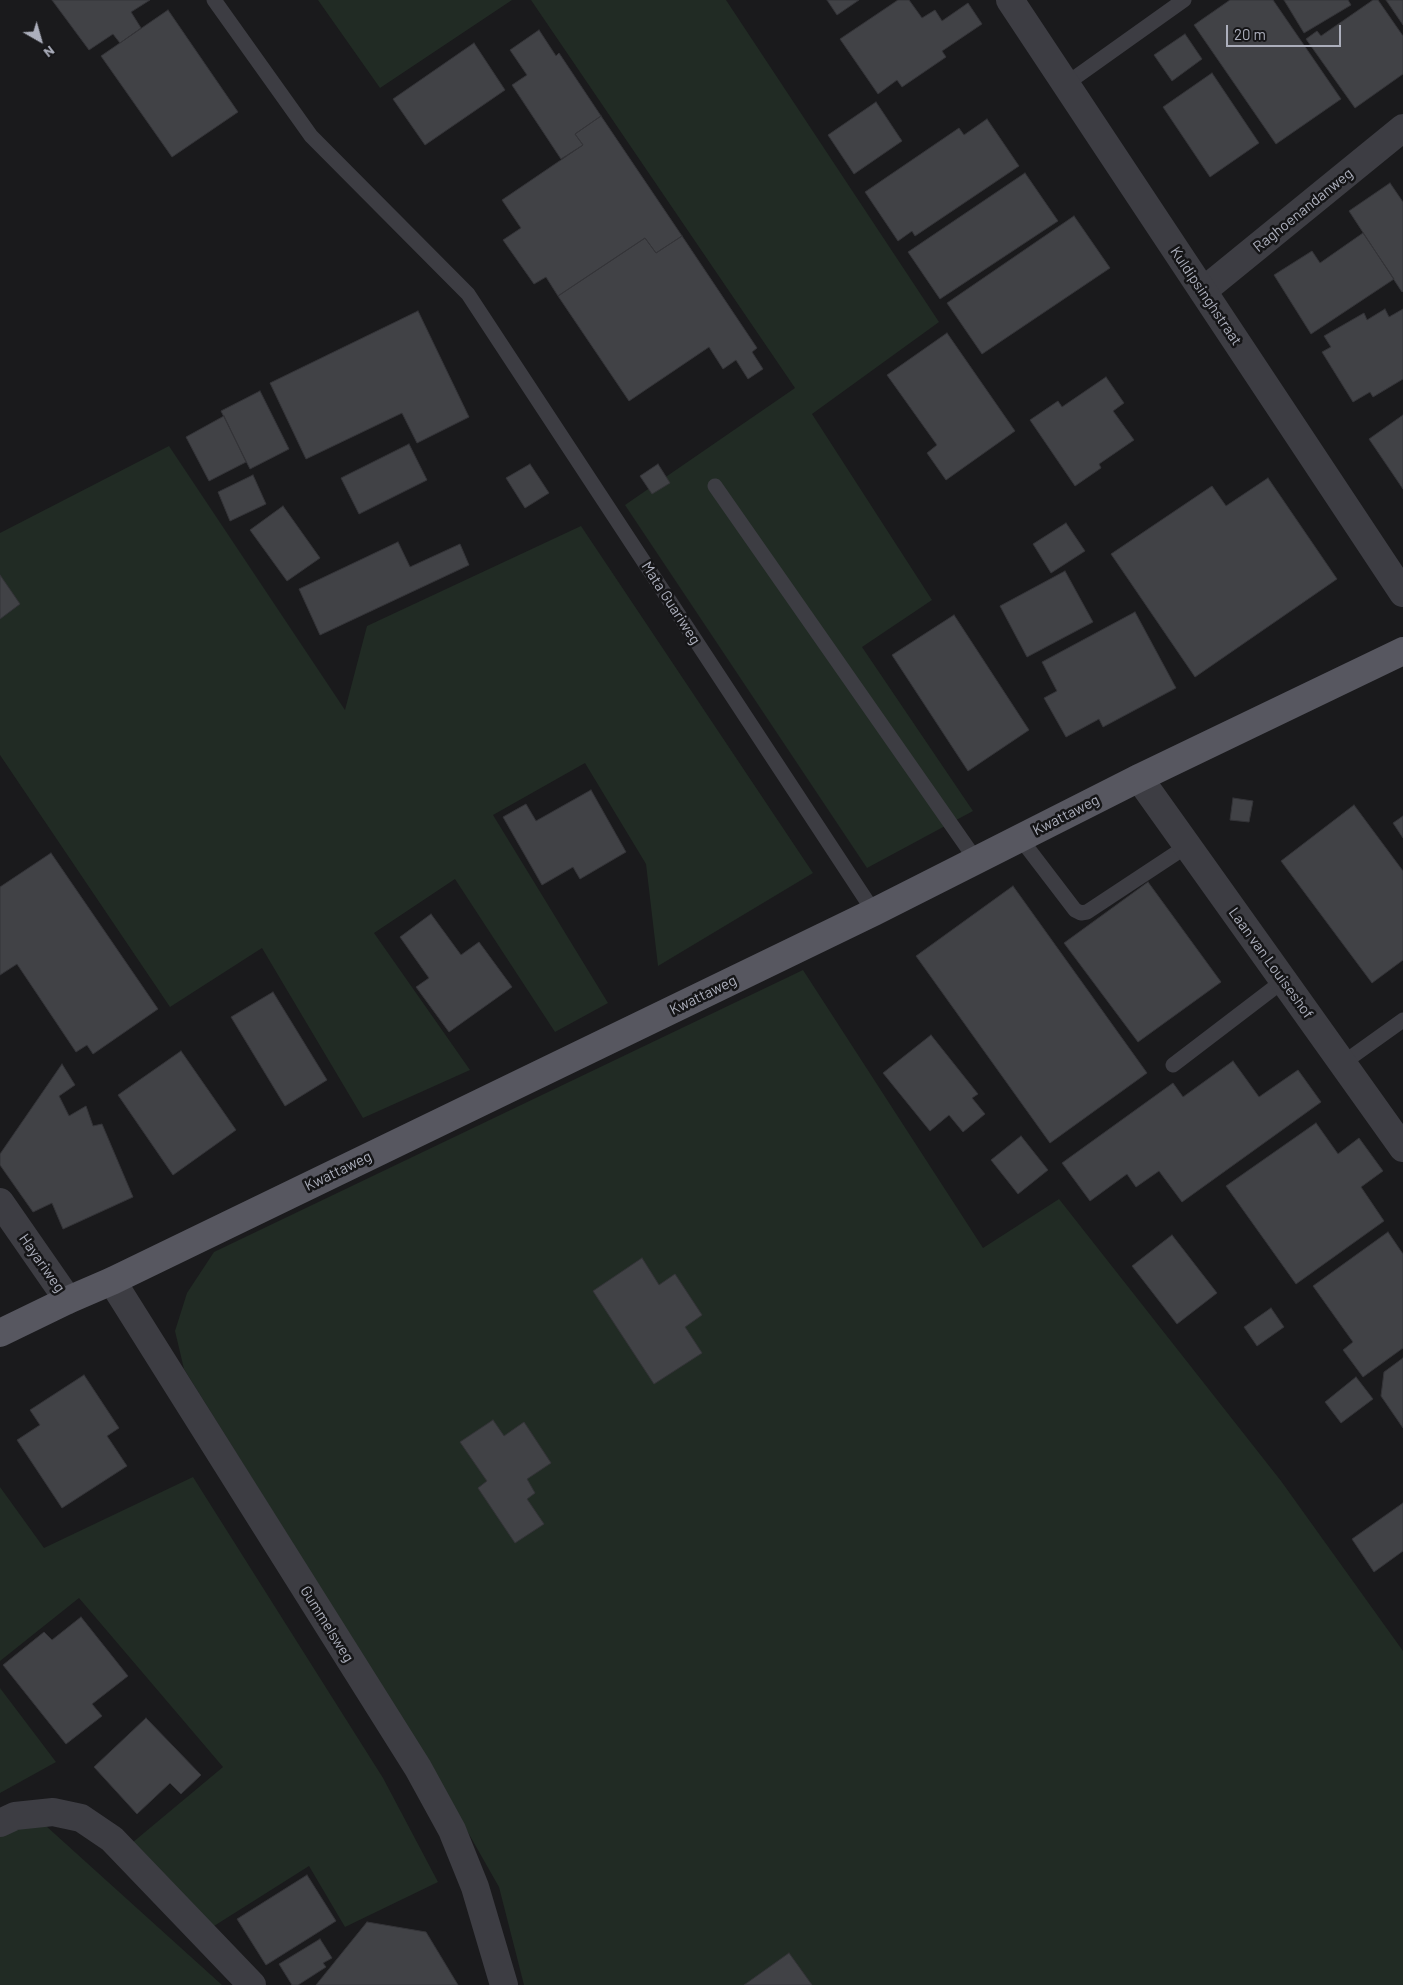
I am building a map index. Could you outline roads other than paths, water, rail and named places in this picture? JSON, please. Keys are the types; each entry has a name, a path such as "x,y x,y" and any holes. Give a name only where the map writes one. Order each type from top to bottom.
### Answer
{"main road":[{"name":"Kwattaweg","path":"0,1333 112,1281 874,912 1140,778 1403,651"}],"street":[{"name":"Kuldipsinghstraat","path":"1010,0 1403,592"},
{"name":"Raghoenandanweg","path":"1203,291 1403,128"},
{"name":"Laan van Louiseshof","path":"1140,778 1403,1148"},
{"name":"Hayariweg","path":"0,1202 68,1300"},
{"name":"Gummelsweg","path":"112,1281 418,1768 455,1838 475,1887 504,1985"},
{"path":"0,1823 15,1816 53,1812 80,1818 112,1838 252,1985"}],"lane":[{"name":"Mata Guariweg","path":"214,0 311,136 468,294 874,912"},
{"path":"1066,84 1184,0"},
{"path":"715,486 976,860"},
{"path":"1020,838 1075,910 1081,913 1087,912 1187,846"},
{"path":"1173,1065 1283,980"},
{"path":"1343,1064 1403,1020"}]}
